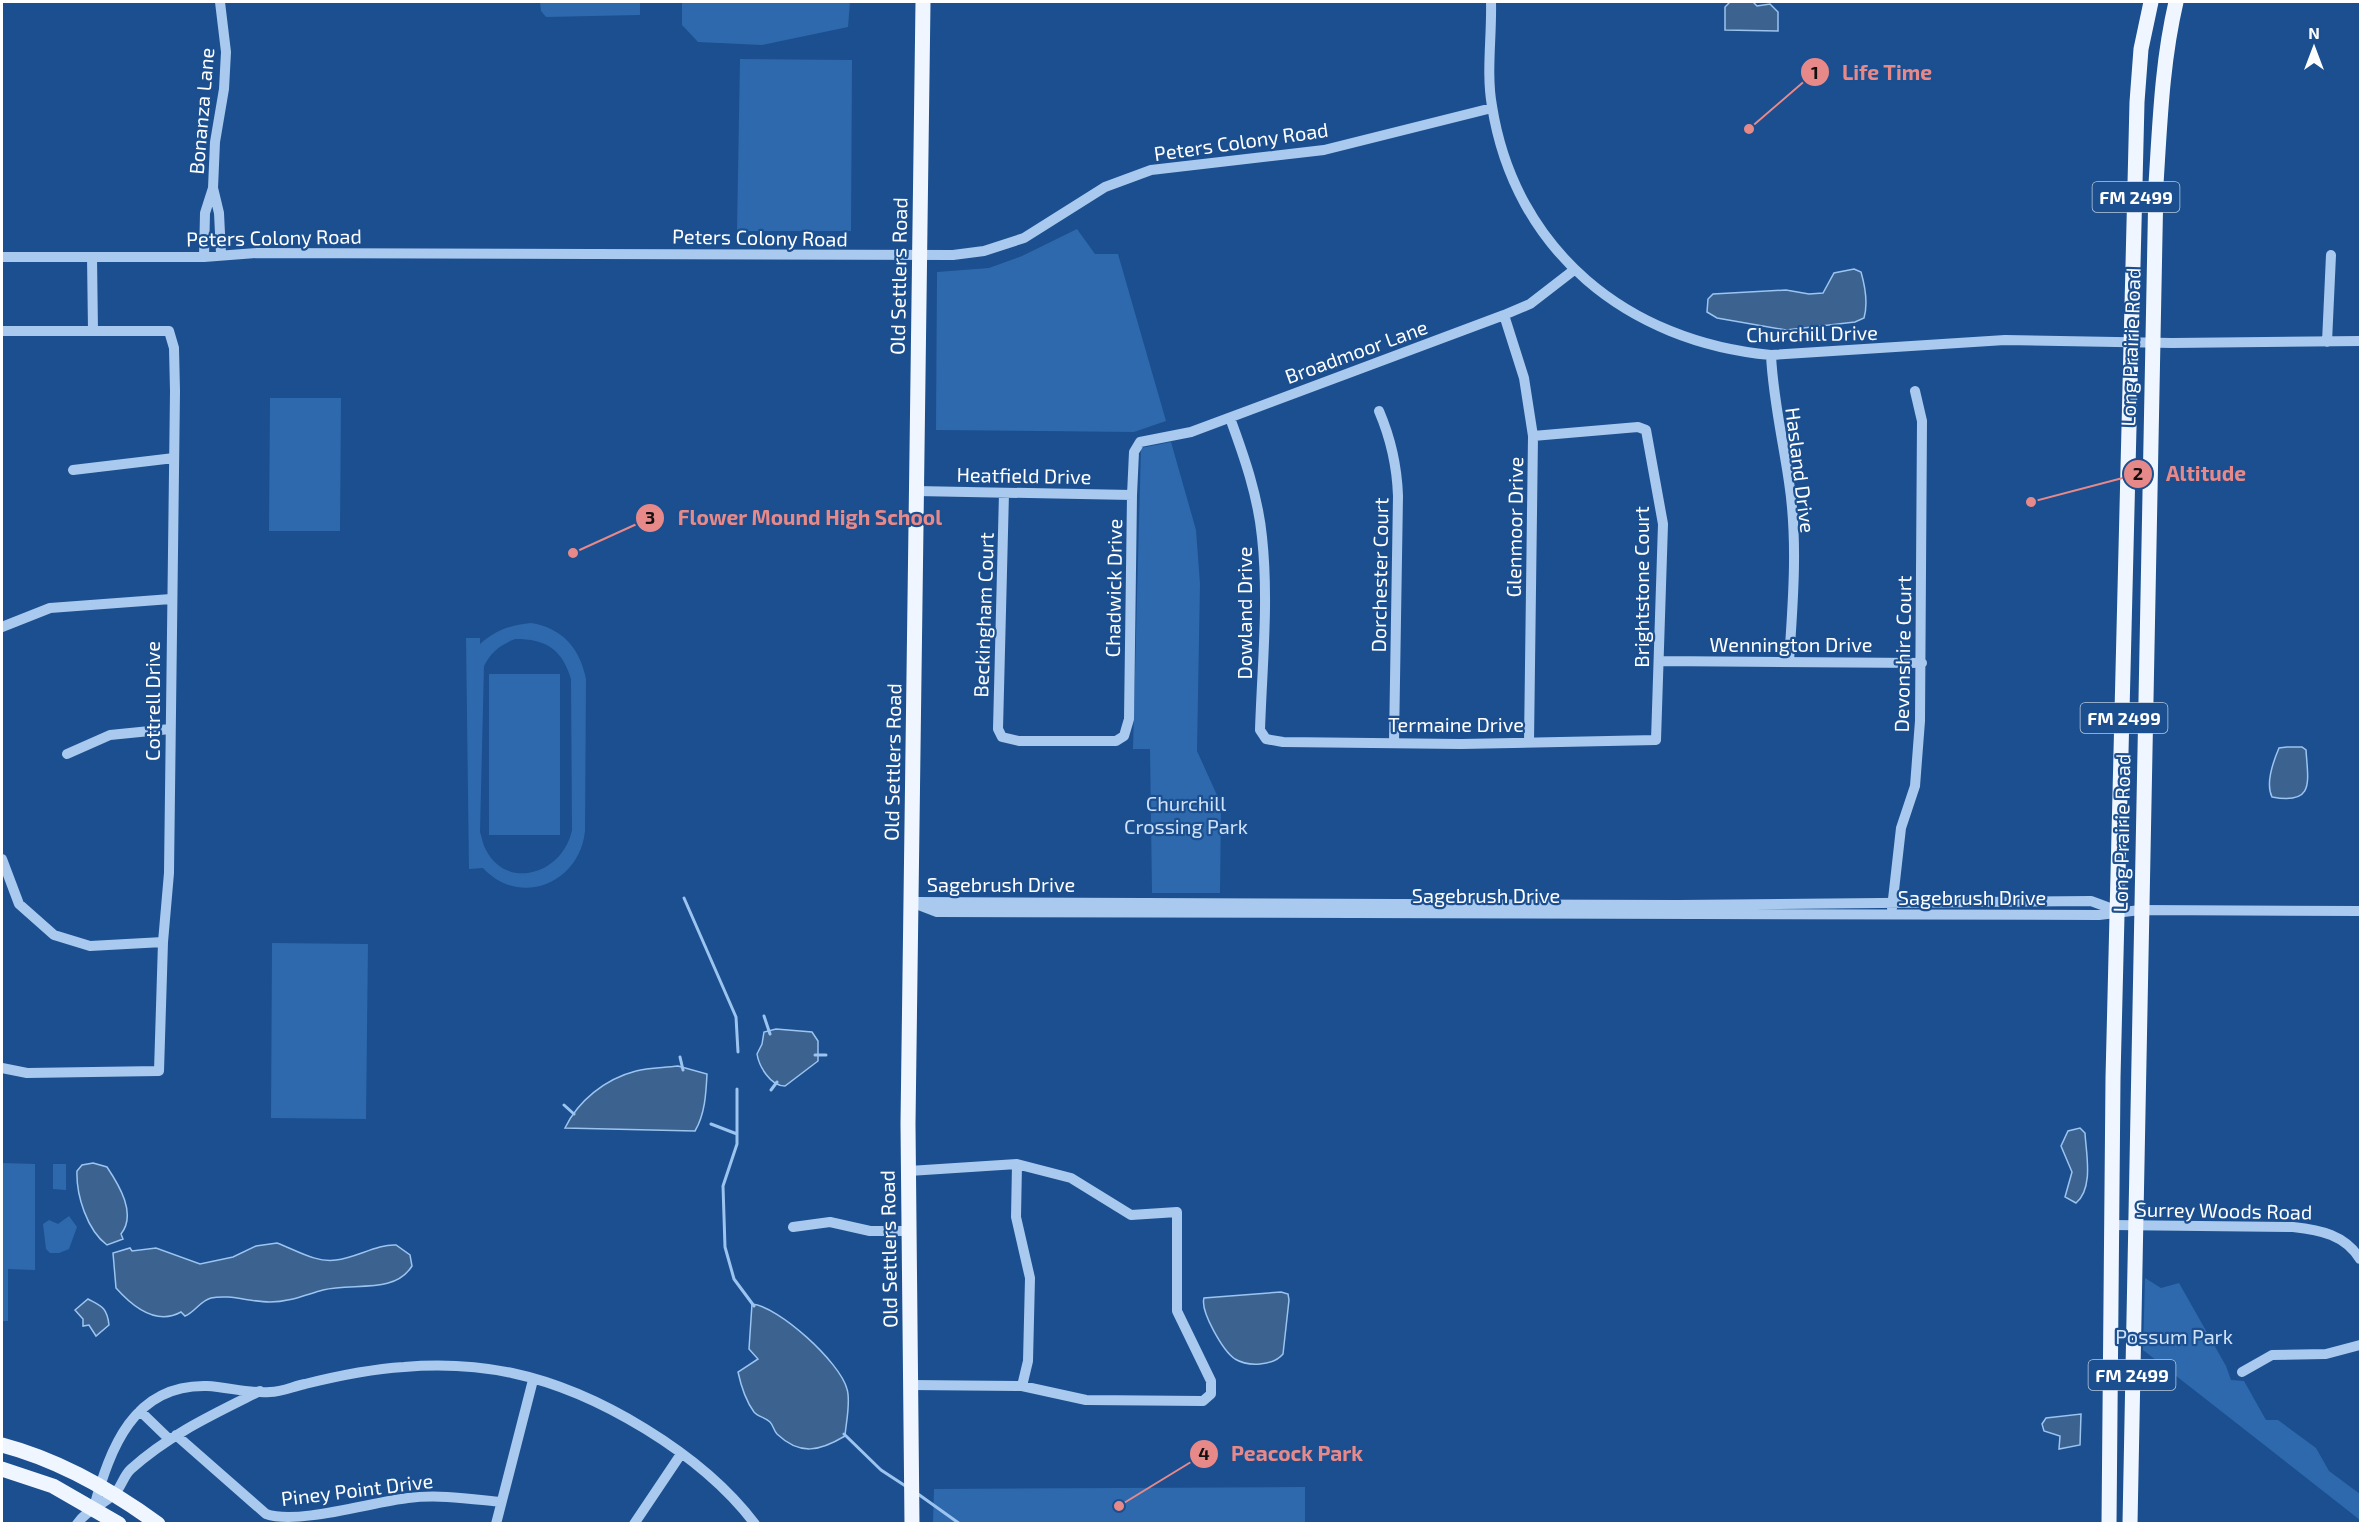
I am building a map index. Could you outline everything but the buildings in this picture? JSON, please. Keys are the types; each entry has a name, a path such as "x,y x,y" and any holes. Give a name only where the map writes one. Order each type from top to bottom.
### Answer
{"main road":[{"name":"Old Settlers Road","path":"912,1517 909,1171 918,257 923,2"},
{"name":"Long Prairie Road","path":"2109,1524 2112,1226 2137,133 2141,49 2151,2"},
{"name":"Long Prairie Road","path":"2130,1524 2151,343 2161,90 2166,46 2176,2"},
{"path":"2137,133 2145,139 2156,184"},
{"path":"2126,632 2145,634"},
{"path":"2,1445 61,1465 100,1486 158,1524"},
{"path":"2,1469 53,1486 94,1507 119,1524"}],"street":[{"name":"Bonanza Lane","path":"204,256 205,213 213,188 226,52 220,2"},
{"name":"Churchill Drive","path":"1491,2 1492,108 1501,148 1524,204 1546,239 1574,270 1600,293 1670,333 1738,352 1771,355 2006,340 2151,343 2361,341"},
{"name":"Peters Colony Road","path":"2,257 221,254 918,257 968,254 1010,243 1038,230 1104,187 1151,170 1324,150 1492,108"},
{"name":"Bonanza Lane","path":"213,188 219,213 221,254"},
{"path":"2327,342 2331,255"},
{"path":"2,332 93,331 92,257"},
{"name":"Broadmoor Lane","path":"1140,442 1191,432 1504,315 1530,304 1574,270"},
{"name":"Glenmoor Drive","path":"1504,315 1524,378 1533,436 1529,742"},
{"name":"Cottrell Drive","path":"2,1068 27,1073 159,1071 163,942 169,873 174,348 169,331 93,331"},
{"name":"Hasland Drive","path":"1771,355 1774,402 1789,483 1792,516 1789,661"},
{"name":"Devonshire Court","path":"1891,915 1901,828 1915,786 1922,663 1922,421 1915,391"},
{"name":"Dorchester Court","path":"1379,411 1389,433 1397,470 1394,742"},
{"name":"Dowland Drive","path":"1230,417 1247,467 1262,536 1264,570 1260,730 1266,739"},
{"name":"Brightstone Court","path":"1533,436 1638,427 1646,430 1663,524 1656,740 1645,741"},
{"name":"Chadwick Drive","path":"1124,736 1129,719 1134,452 1140,442"},
{"path":"73,470 98,468 135,460 174,458"},
{"name":"Heatfield Drive","path":"916,491 1132,495"},
{"name":"Beckingham Court","path":"1004,493 998,729 1002,737 1018,741 1116,741 1124,736"},
{"path":"2,627 50,608 171,599"},
{"name":"Wennington Drive","path":"1660,661 1922,663"},
{"path":"67,754 110,735 170,729"},
{"name":"Termaine Drive","path":"1266,739 1283,742 1645,741"},
{"path":"2,859 19,904 54,935 90,946 163,942"},
{"name":"Sagebrush Drive","path":"911,902 937,912 2091,901 2119,911"},
{"path":"1958,914 1964,911 1996,909 2001,906 2001,902"},
{"name":"Sagebrush Drive","path":"1307,907 1891,915 2099,915 2140,910 2361,911"},
{"path":"1017,1164 1016,1217 1030,1278 1028,1361 1022,1386"},
{"path":"909,1171 1017,1164 1071,1178 1131,1215 1177,1212 1177,1311 1211,1381 1211,1394 1203,1401 1086,1400 1022,1386 911,1385"},
{"path":"793,1227 830,1222 870,1231 909,1231"},
{"name":"Surrey Woods Road","path":"2112,1226 2294,1227 2323,1230 2345,1242 2361,1259"},
{"path":"2242,1372 2272,1355 2326,1354 2361,1345"},
{"path":"94,1507 111,1451 130,1420 154,1401 186,1388 206,1386 270,1392 308,1383 404,1367 485,1368 533,1380 583,1397 615,1413 681,1454 743,1508 755,1524"},
{"path":"496,1524 533,1380"},
{"path":"77,1524 94,1507 114,1495 128,1472 172,1437 196,1422 260,1391"},
{"name":"Piney Point Drive","path":"140,1411 266,1514 274,1517 300,1517 410,1498 459,1498 501,1503"},
{"path":"634,1524 681,1454"}],"green space":[{"path":"540,2 640,2 640,15 546,17 541,11"},
{"path":"682,2 850,2 848,27 762,45 698,42 682,25"},
{"path":"740,59 852,60 851,231 737,231"},
{"path":"1077,229 1095,254 1118,254 1166,421 1134,432 936,430 937,272 989,268 1022,256"},
{"path":"270,398 341,398 340,531 269,531"},
{"name":"Churchill Crossing Park","path":"1171,442 1196,530 1200,584 1197,751 1221,804 1220,893 1152,893 1150,749 1133,749 1141,448"},
{"path":"531,623 542,626 568,641 579,658 586,679 585,831 581,849 572,864 560,876 546,884 530,888 514,886 498,880 483,868 469,869 466,638 480,638 480,644 498,632","holes":["515,639 526,639 544,644 558,653 571,679 572,830 567,845 558,857 534,872 520,873 507,870 495,863 485,848 480,832 484,666 500,646"]},
{"path":"489,674 560,674 560,835 489,835"},
{"path":"272,943 368,944 366,1119 271,1118"},
{"path":"2,1163 35,1164 35,1270 8,1269 8,1321 2,1321"},
{"path":"53,1164 66,1164 66,1190 53,1189"},
{"path":"69,1216 77,1227 69,1249 59,1253 50,1253 46,1249 43,1224 49,1220 58,1224"},
{"name":"Possum Park","path":"2145,1278 2161,1288 2179,1283 2226,1366 2231,1380 2244,1381 2266,1420 2278,1420 2316,1448 2329,1471 2360,1494 2360,1520 2143,1350"},
{"path":"1305,1487 1305,1523 933,1523 934,1489"}],"shaded area":[{"path":"1730,2 1753,2 1757,6 1770,4 1778,12 1778,31 1725,30 1725,7"},
{"path":"1854,269 1861,272 1866,301 1864,318 1855,322 1786,330 1717,318 1707,312 1708,299 1713,294 1786,290 1809,294 1823,293 1834,273"},
{"path":"2302,747 2306,750 2308,772 2306,788 2296,798 2272,797 2269,785 2272,766 2279,748"},
{"path":"776,1029 812,1032 818,1041 818,1061 785,1086 770,1079 760,1064 757,1054 764,1032"},
{"path":"678,1066 707,1074 703,1111 695,1131 565,1128 577,1109 603,1085 641,1070"},
{"path":"2080,1128 2085,1133 2088,1170 2085,1189 2082,1197 2076,1203 2065,1197 2072,1172 2061,1146 2068,1131"},
{"path":"93,1163 107,1167 121,1191 127,1209 127,1218 121,1234 123,1239 107,1245 88,1221 78,1191 77,1171 82,1165"},
{"path":"277,1243 321,1260 344,1259 381,1247 396,1245 410,1255 412,1266 395,1281 372,1286 334,1288 284,1301 263,1302 225,1297 211,1298 185,1316 181,1312 163,1317 145,1312 116,1288 113,1253 130,1248 132,1251 156,1248 200,1264 233,1257 256,1246"},
{"path":"1281,1292 1288,1294 1289,1300 1283,1354 1273,1361 1260,1364 1240,1362 1235,1359 1225,1348 1209,1321 1205,1312 1204,1298"},
{"path":"88,1299 103,1308 107,1314 109,1325 96,1336 89,1325 83,1326 83,1319 75,1310"},
{"path":"752,1304 777,1314 792,1325 807,1337 833,1365 842,1378 848,1394 845,1436 819,1448 794,1446 776,1433 770,1422 754,1412 744,1393 738,1372 758,1359 749,1349"},
{"path":"2081,1414 2080,1445 2059,1449 2060,1436 2044,1431 2042,1424 2046,1418"}],"waterway":[{"path":"684,898 736,1017 738,1052"},
{"path":"764,1016 770,1034"},
{"path":"815,1055 826,1055"},
{"path":"680,1057 683,1070"},
{"path":"771,1090 777,1082"},
{"path":"737,1089 737,1144 723,1186 725,1247 734,1279 754,1306"},
{"path":"564,1105 574,1114"},
{"path":"711,1124 737,1134"},
{"path":"844,1434 881,1470 907,1487"},
{"path":"918,1494 960,1524"}],"place":[{"name":"Life Time","path":"1749,129"},
{"name":"Altitude","path":"2031,502"},
{"name":"Flower Mound High School","path":"573,553"},
{"name":"Peacock Park","path":"1119,1506"}]}
